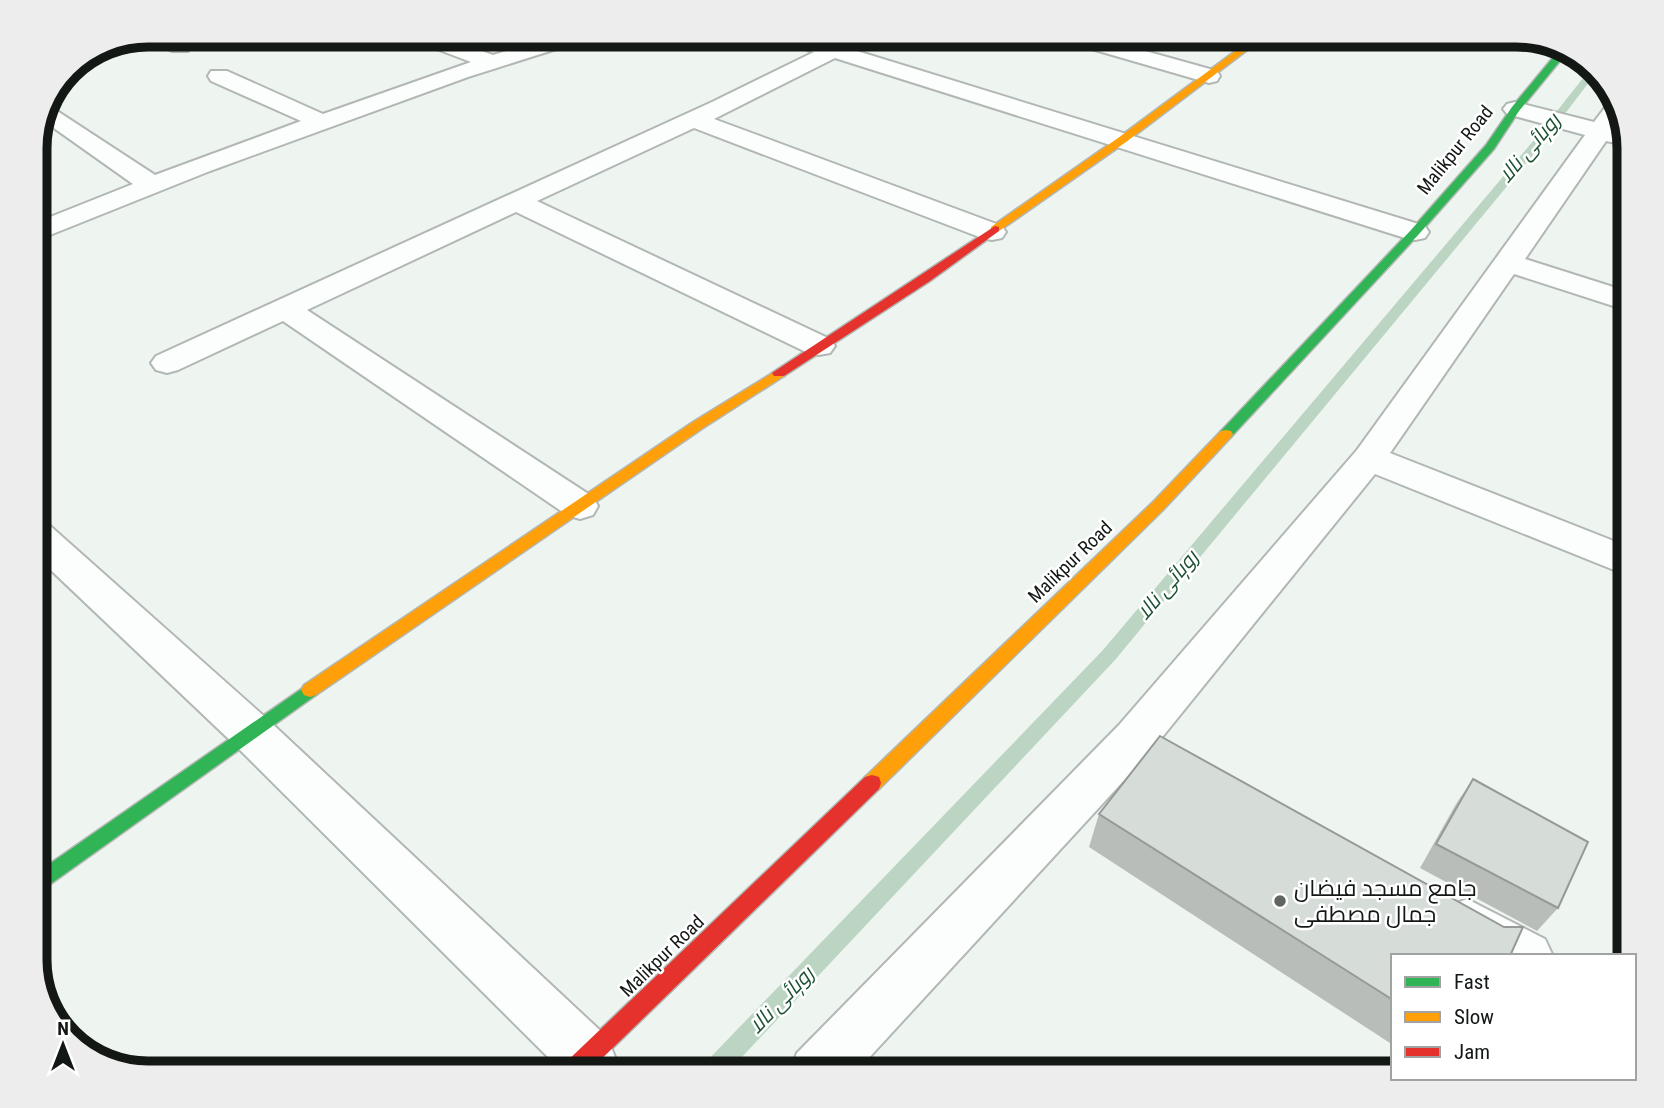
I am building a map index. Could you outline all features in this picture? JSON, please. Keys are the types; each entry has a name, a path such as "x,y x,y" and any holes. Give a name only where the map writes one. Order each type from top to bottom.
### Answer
{"street":[{"path":"451,47 493,62"},
{"path":"47,228 322,122 542,47"},
{"path":"820,47 1415,232"},
{"path":"1106,47 1209,76"},
{"path":"47,877 250,731 698,425 992,232 1247,47"},
{"path":"167,363 833,51"},
{"name":"Malikpur Road","path":"583,1061 1158,506 1415,232 1490,147 1515,109 1558,57"},
{"path":"219,76 322,122"},
{"path":"829,1061 1153,748 1369,458 1603,125 1539,117 1515,109"},
{"path":"53,116 153,186"},
{"path":"692,119 992,232"},
{"path":"515,201 819,346"},
{"path":"1506,262 1617,298"},
{"path":"284,308 580,506"},
{"path":"1369,458 1617,557"},
{"path":"47,544 250,731 575,1061"},
{"path":"1432,903 1523,954"}],"building":[{"name":"جامع مسجد فیضان جمال مصطفی","path":"1160,736 1504,927 1523,927 1511,954 1391,954 1391,999 1099,814"},
{"path":"1473,779 1588,842 1558,908 1436,844"}],"waterway":[{"name":"روہائی نالا","path":"722,1061 1109,655 1538,142 1588,78"}],"traffic: fast":[{"path":"1226,434 1415,232 1490,147 1515,109 1558,57"},
{"path":"47,877 310,690"}],"traffic: slow":[{"path":"995,229 1122,140 1247,47"},
{"path":"310,690 698,425 779,373"},
{"path":"872,783 1158,506 1226,434"}],"traffic: jam":[{"path":"779,373 926,278 995,229"},
{"path":"583,1061 872,783"}],"place":[{"name":"جامع مسجد فیضان جمال مصطفی","path":"1280,901"}]}
